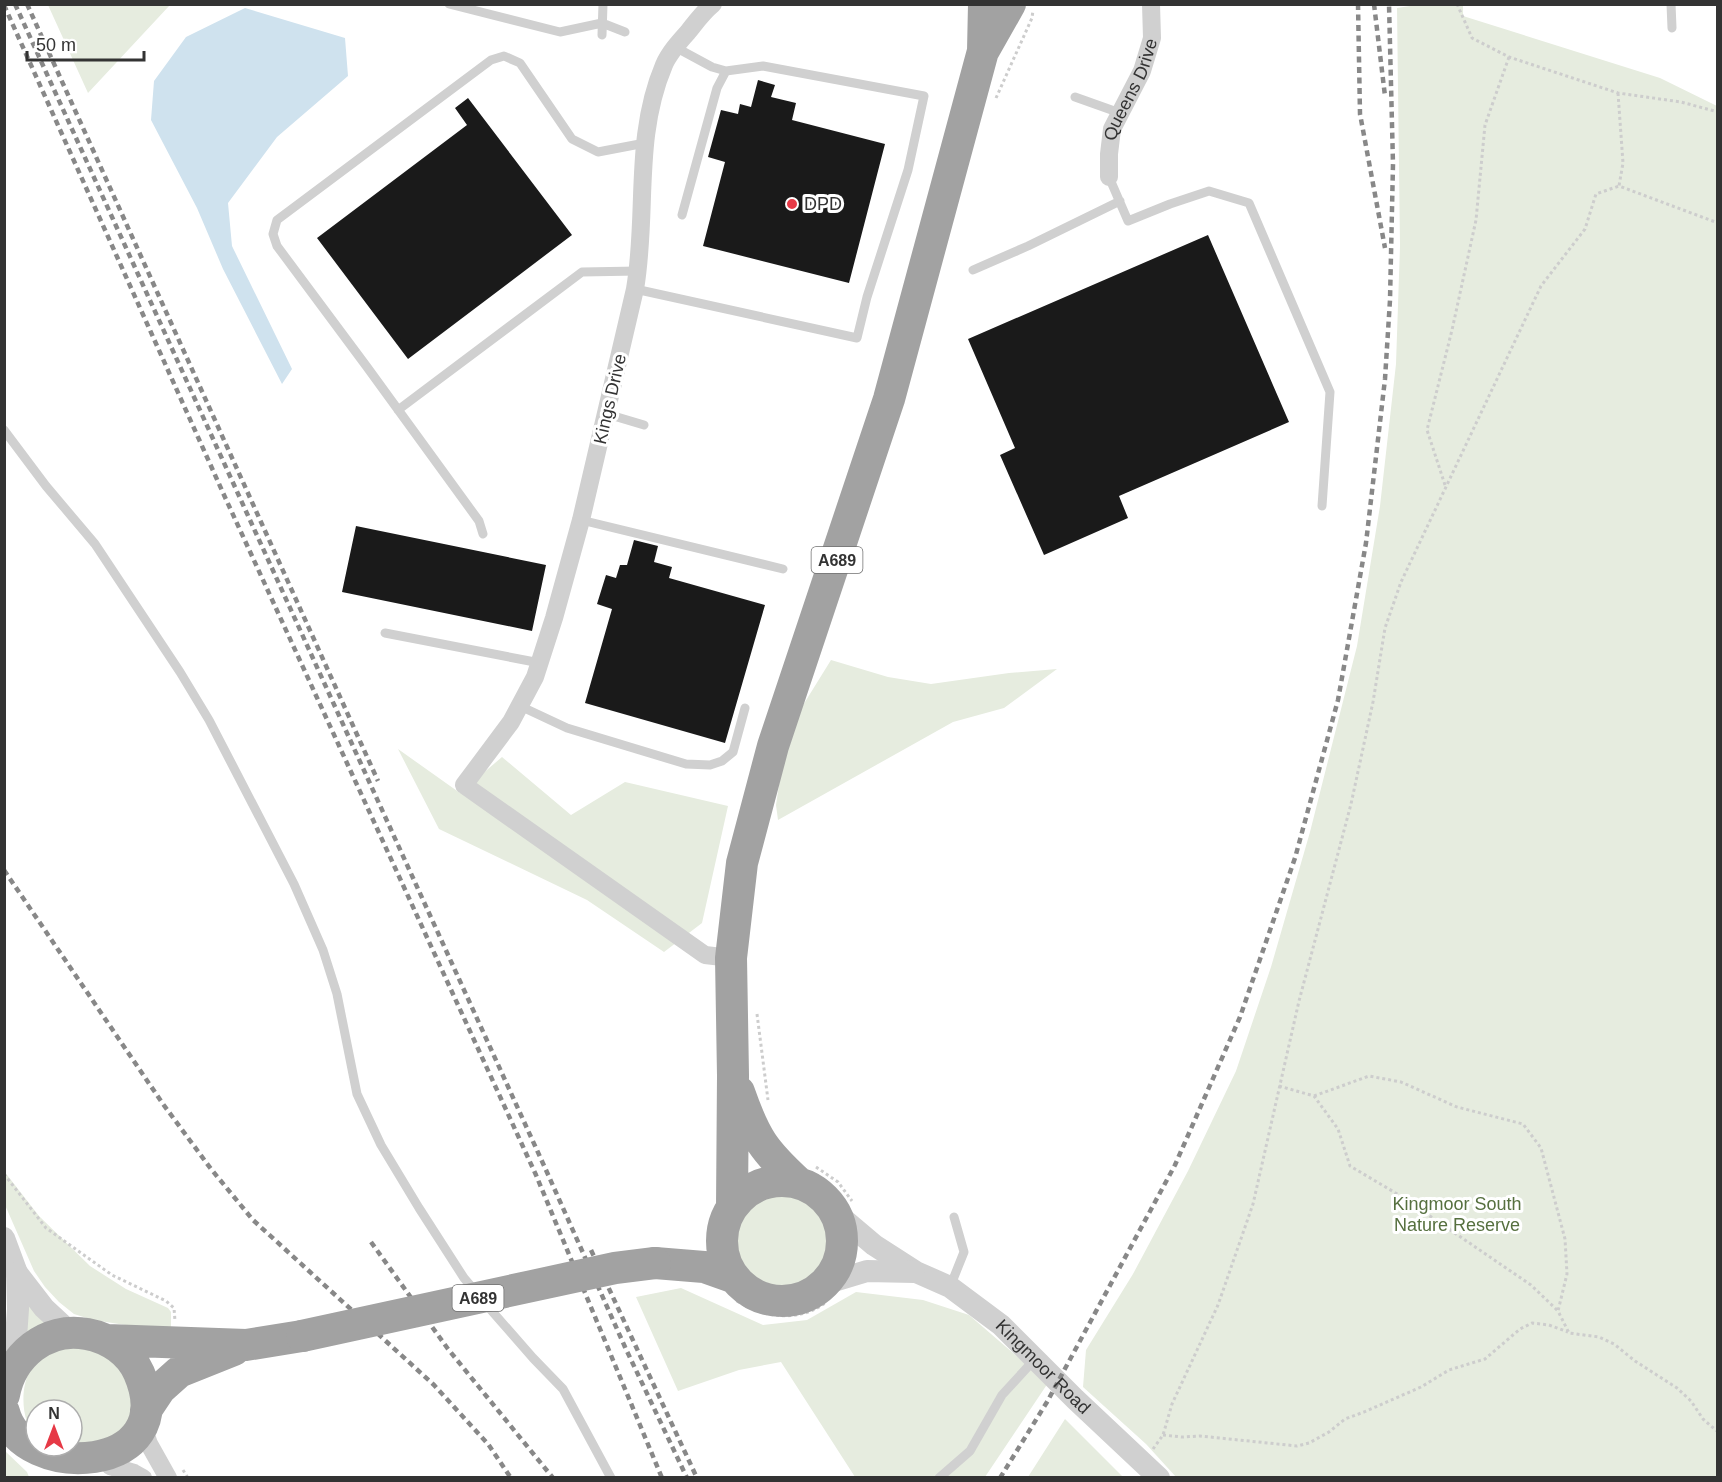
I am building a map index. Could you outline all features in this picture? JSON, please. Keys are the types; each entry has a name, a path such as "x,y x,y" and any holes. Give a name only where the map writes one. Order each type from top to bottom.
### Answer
{"highway":[{"name":"A689","path":"732,1287 724,1254 728,1218 733,1075 731,958 742,863 773,746 889,399 983,51 984,4"},
{"name":"A689","path":"983,51 1011,4"},
{"name":"A689","path":"733,1075 747,1115 767,1152 805,1174 824,1197 845,1209"},
{"name":"A689","path":"655,1263 696,1246 728,1218 747,1192 756,1186 805,1174"},
{"path":"826,1292 842,1250 840,1224 845,1209"},
{"name":"A689","path":"107,1340 246,1345 302,1336 603,1271 655,1263 704,1267 732,1287 772,1300 784,1301 826,1292"},
{"name":"A689","path":"9,1381 33,1346 45,1339 71,1333 96,1336 119,1348 138,1369 146,1396 145,1418"},
{"name":"A689","path":"97,1472 130,1449 160,1389 179,1372 246,1345"},
{"path":"4,1412 11,1435 18,1447 42,1472 65,1474 97,1472"}],"street":[{"name":"Kings Drive","path":"713,4 675,47 664,64 654,100 641,175 637,280 581,520 540,663 511,722 464,786 705,955 731,958"},
{"name":"Queens Drive","path":"1109,177 1112,129 1148,55 1152,38 1151,4"},
{"name":"Kingmoor Road","path":"845,1209 857,1231 916,1272 950,1287 1001,1325 1151,1470"},
{"path":"4,1238 17,1273 44,1308 71,1333"},
{"name":"Kingmoor Road","path":"826,1292 867,1270 916,1272"},
{"path":"9,1381 18,1309 17,1273"},
{"path":"145,1418 148,1444 175,1473"},
{"path":"97,1472 143,1478"}],"lane":[{"path":"449,4 560,32 602,23 625,32"},
{"path":"602,35 603,4"},
{"path":"1671,4 1672,28"},
{"path":"399,410 582,272 637,280 857,338 867,297 908,170 924,96 763,66 726,71 712,67 675,47"},
{"path":"483,534 479,521 276,246 273,234 276,220 491,60 504,56 520,63 572,139 598,152 645,143"},
{"path":"682,215 717,88 726,71"},
{"path":"1075,97 1120,113"},
{"path":"1109,177 1128,221 1209,191 1249,203 1330,392 1322,506"},
{"path":"973,270 1120,201"},
{"path":"607,414 644,425"},
{"path":"4,430 46,486 95,544 209,720 294,884 323,950 337,994 357,1094 381,1145 464,1278 533,1359 563,1389 611,1478"},
{"path":"581,520 783,568"},
{"path":"386,633 540,663"},
{"path":"520,706 567,728 686,764 710,765 722,761 733,752 745,708"},
{"path":"950,1287 964,1252 954,1217"},
{"path":"939,1478 970,1451 1002,1395 1035,1359"}],"path":[{"path":"992,106 1032,18 1034,4"},
{"path":"1457,4 1472,38 1509,57 1618,93 1681,102 1718,112"},
{"path":"1445,485 1427,430 1476,220 1485,125 1509,57"},
{"path":"1618,93 1623,163 1619,186"},
{"path":"1151,1470 1172,1404 1218,1305 1253,1204 1279,1086 1352,804 1373,702 1385,628 1401,582 1445,485 1541,286 1585,229 1596,194 1619,186 1718,223"},
{"path":"756,1010 769,1106"},
{"path":"1279,1086 1314,1096 1368,1076 1401,1082 1457,1107 1523,1124 1541,1148 1565,1239 1567,1274 1558,1311"},
{"path":"1314,1096 1338,1129 1350,1166 1399,1195 1531,1285 1558,1311 1569,1333"},
{"path":"4,1174 46,1228 112,1275 166,1301 174,1308 175,1330"},
{"path":"805,1174 838,1182 850,1198 845,1209"},
{"path":"732,1287 762,1313 784,1316 804,1314 820,1307 826,1292"},
{"path":"1162,1435 1200,1436 1297,1446 1309,1443 1329,1432 1345,1419 1364,1413 1421,1387 1449,1370 1485,1359 1520,1329 1532,1323 1549,1325 1569,1333 1599,1338 1614,1344 1635,1361 1677,1388 1703,1419 1718,1432"},
{"path":"175,1473 188,1478"}],"green space":[{"path":"48,5 170,5 88,93"},
{"name":"Kingmoor South Nature Reserve","path":"1411,5 1463,5 1463,16 1660,78 1717,106 1717,1477 1176,1477 1146,1444 1083,1387 1086,1350 1133,1274 1188,1171 1236,1071 1271,967 1310,832 1357,646 1380,506 1396,364 1400,246 1397,8"},
{"path":"831,660 888,677 931,684 1057,669 1004,708 953,722 778,820 776,805 787,731"},
{"path":"398,749 460,793 502,757 571,815 625,782 728,806 702,923 664,952 587,900 439,829"},
{"path":"4,1171 39,1216 90,1266 126,1289 168,1308 171,1312 171,1332 93,1320 74,1314 59,1302 34,1271 5,1205"},
{"path":"784,1190 802,1193 818,1204 829,1220 832,1238 829,1256 818,1272 802,1283 784,1286 766,1283 750,1272 739,1256 736,1238 739,1220 750,1204 766,1193"},
{"path":"681,1288 763,1325 807,1320 856,1292 923,1300 969,1315 1048,1383 985,1477 855,1477 781,1362 739,1370 678,1391 636,1297"},
{"path":"26,1295 51,1322 27,1332"},
{"path":"73,1342 102,1350 114,1356 130,1376 135,1403 131,1426 116,1446 100,1456 72,1460 66,1458 84,1458 84,1398 24,1398 24,1405 23,1398 27,1376 38,1358 55,1345"},
{"path":"1065,1419 1123,1477 1028,1477"},
{"path":"4,1450 27,1472 29,1477 5,1477"}],"water":[{"path":"245,8 345,38 348,76 277,137 228,203 232,246 292,369 282,384 223,269 197,208 151,120 154,81 186,37"}],"building":[{"name":"DPD","path":"758,80 775,85 771,97 796,103 792,120 885,144 849,283 703,246 725,162 708,157 721,110 738,114 740,104 751,107"},
{"path":"468,98 572,235 408,359 317,238 467,125 455,108"},
{"path":"1208,235 1289,422 1119,496 1128,518 1044,555 1000,455 1015,448 968,339"},
{"path":"356,526 546,565 532,631 342,592"},
{"path":"634,540 658,546 654,562 672,567 669,578 765,605 725,743 585,703 612,609 597,604 606,575 616,578 620,565 627,565"}],"railway":[{"path":"15,4 625,1347 687,1478"},
{"path":"27,4 378,781"},
{"path":"1358,4 1360,114 1385,248"},
{"path":"1374,4 1385,96"},
{"path":"1000,1478 1047,1402 1175,1165 1240,1017 1295,858 1338,700 1366,543 1385,379 1390,300 1393,164 1389,4"},
{"path":"4,5 224,495 536,1175 662,1478"},
{"path":"4,870 163,1104 211,1169 253,1220 434,1385 488,1444 511,1478"},
{"path":"371,1242 448,1349 553,1478"},
{"path":"591,1250 697,1478"}],"place":[{"name":"DPD","path":"792,204"}]}
